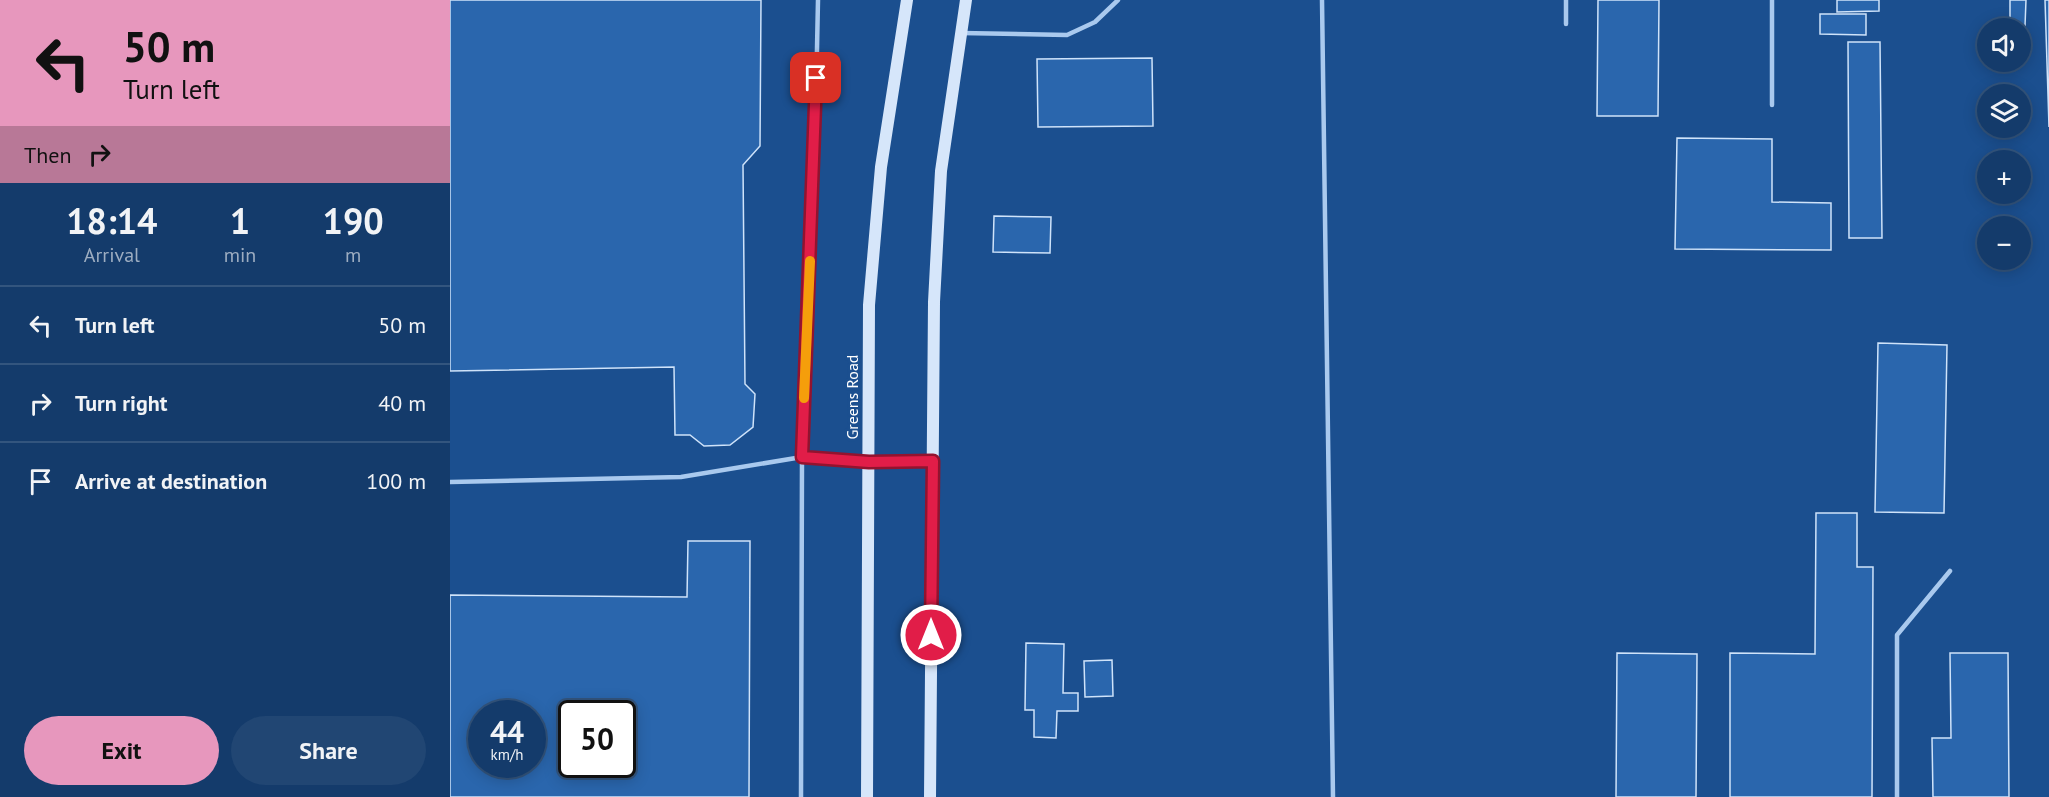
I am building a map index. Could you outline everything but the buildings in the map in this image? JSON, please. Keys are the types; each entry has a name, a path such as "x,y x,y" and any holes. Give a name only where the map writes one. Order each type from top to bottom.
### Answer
{"main road":[{"name":"Greens Road","path":"867,797 869,304 881,166 907,0"},
{"path":"930,797 934,302 941,171 966,0"},
{"path":"869,462 933,461"}],"lane":[{"path":"801,797 802,457 818,0"},
{"path":"961,33 1067,35 1095,22 1118,0"},
{"path":"1322,0 1334,797"},
{"path":"1566,0 1566,24"},
{"path":"1772,0 1772,105"},
{"path":"450,482 681,477 802,457 869,462"},
{"path":"1897,797 1897,635 1950,571"}],"slow traffic":[{"path":"804,398 810,261"}],"route":[{"path":"816,78 802,457 869,462 933,461 931,635"}]}
